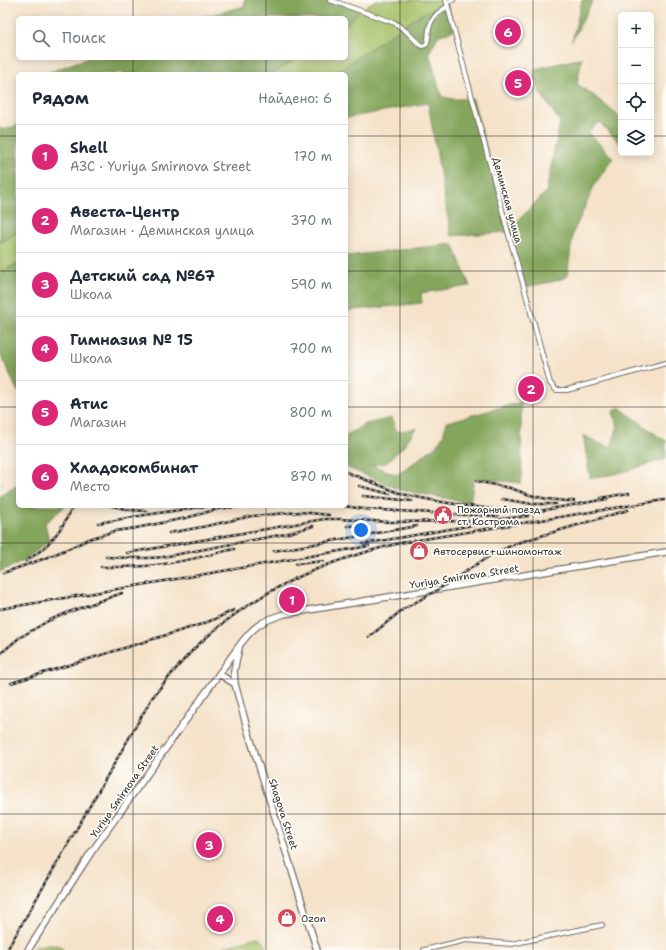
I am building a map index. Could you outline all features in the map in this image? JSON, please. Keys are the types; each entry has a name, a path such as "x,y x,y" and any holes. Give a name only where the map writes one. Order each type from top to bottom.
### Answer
{"main road":[{"name":"Yuriya Smirnova Street","path":"28,950 90,854 239,646 258,625 284,614 666,552"},
{"name":"Shagova Street","path":"239,646 234,671 235,684 246,728 317,950"},
{"path":"219,674 235,684"}],"street":[{"path":"330,0 395,23 422,46 426,45 428,41 429,29 432,20 447,3 453,0"},
{"name":"Деминская улица","path":"447,3 550,383 556,390 566,390 666,363"},
{"path":"424,950 466,940 511,944 602,925"}],"green space":[{"path":"244,0 330,0 360,10 348,23 348,16 207,16 245,6"},
{"path":"376,0 446,0 447,2 418,16 336,72 274,72 295,60 348,60 348,23 360,10"},
{"path":"582,0 594,0 572,41"},
{"path":"447,2 454,30 438,36 429,53 442,97 454,99 473,99 508,231 546,192 560,122 539,91 535,69 582,58 577,84 618,116 618,141 599,122 588,132 613,158 595,184 573,233 567,277 552,282 524,287 508,232 451,236 428,103 348,118 348,72 336,72 418,16"},
{"path":"82,60 295,60 274,72 50,72"},
{"path":"16,126 16,233 0,243 0,128 4,130"},
{"path":"16,233 16,264 0,273 0,243"},
{"path":"453,244 470,286 421,293 422,303 348,311 348,256"},
{"path":"16,264 16,388 0,353 0,273"},
{"path":"521,402 521,483 474,478 470,503 401,490 348,468 348,435 365,424 392,418 396,432 416,428 403,447 386,463 372,465 397,475 436,446 443,436 447,422"},
{"path":"619,407 662,439 666,440 666,459 615,474 590,478 583,435 600,444 611,447 618,426 613,412"},
{"path":"16,486 16,508 63,508 45,523 49,541 28,558 0,572 0,496"},
{"path":"257,937 264,942 267,950 220,950 221,948"},
{"path":"49,945 61,946 63,950 33,950 35,947"}],"waterway":[{"path":"0,486 4,481"}],"railway":[{"path":"348,473 402,494 474,507 506,511 527,511"},
{"path":"476,481 510,488 547,499 574,501"},
{"path":"359,486 390,494"},
{"path":"601,498 629,493"},
{"path":"363,496 412,501"},
{"path":"502,499 533,504 556,504"},
{"path":"522,514 607,499"},
{"path":"7,950 152,698 200,643 245,607 269,592 319,568 372,550 400,543 664,500"},
{"path":"348,507 370,510"},
{"path":"26,561 48,544 64,523 72,508"},
{"path":"121,508 146,511"},
{"path":"98,523 193,508"},
{"path":"3,573 43,559 89,539 115,531 186,518 226,508"},
{"path":"364,509 498,516"},
{"path":"369,637 402,610 439,589 491,555 517,543 628,510"},
{"path":"169,533 252,516 300,512 329,515"},
{"path":"492,520 528,516"},
{"path":"127,553 324,519 390,522 468,521"},
{"path":"363,544 497,521"},
{"path":"347,526 367,525"},
{"path":"106,557 163,557 285,534 313,526"},
{"path":"274,551 417,526"},
{"path":"0,609 369,546"},
{"path":"101,567 156,565 234,549"},
{"path":"296,564 324,561"},
{"path":"0,654 19,638 48,621 122,593"},
{"path":"11,683 202,624 234,610"}],"place":[{"name":"Хладокомбинат","path":"508,32"},
{"name":"Атис","path":"518,83"},
{"name":"Авеста-Центр","path":"531,389"},
{"name":"Пожарный поезд ст. Кострома","path":"443,515"},
{"name":"Автосервис+шиномонтаж","path":"419,551"},
{"name":"Shell","path":"292,600"},
{"name":"Детский сад №67","path":"209,845"},
{"name":"Ozon","path":"287,918"},
{"name":"Гимназия № 15","path":"220,919"}]}
